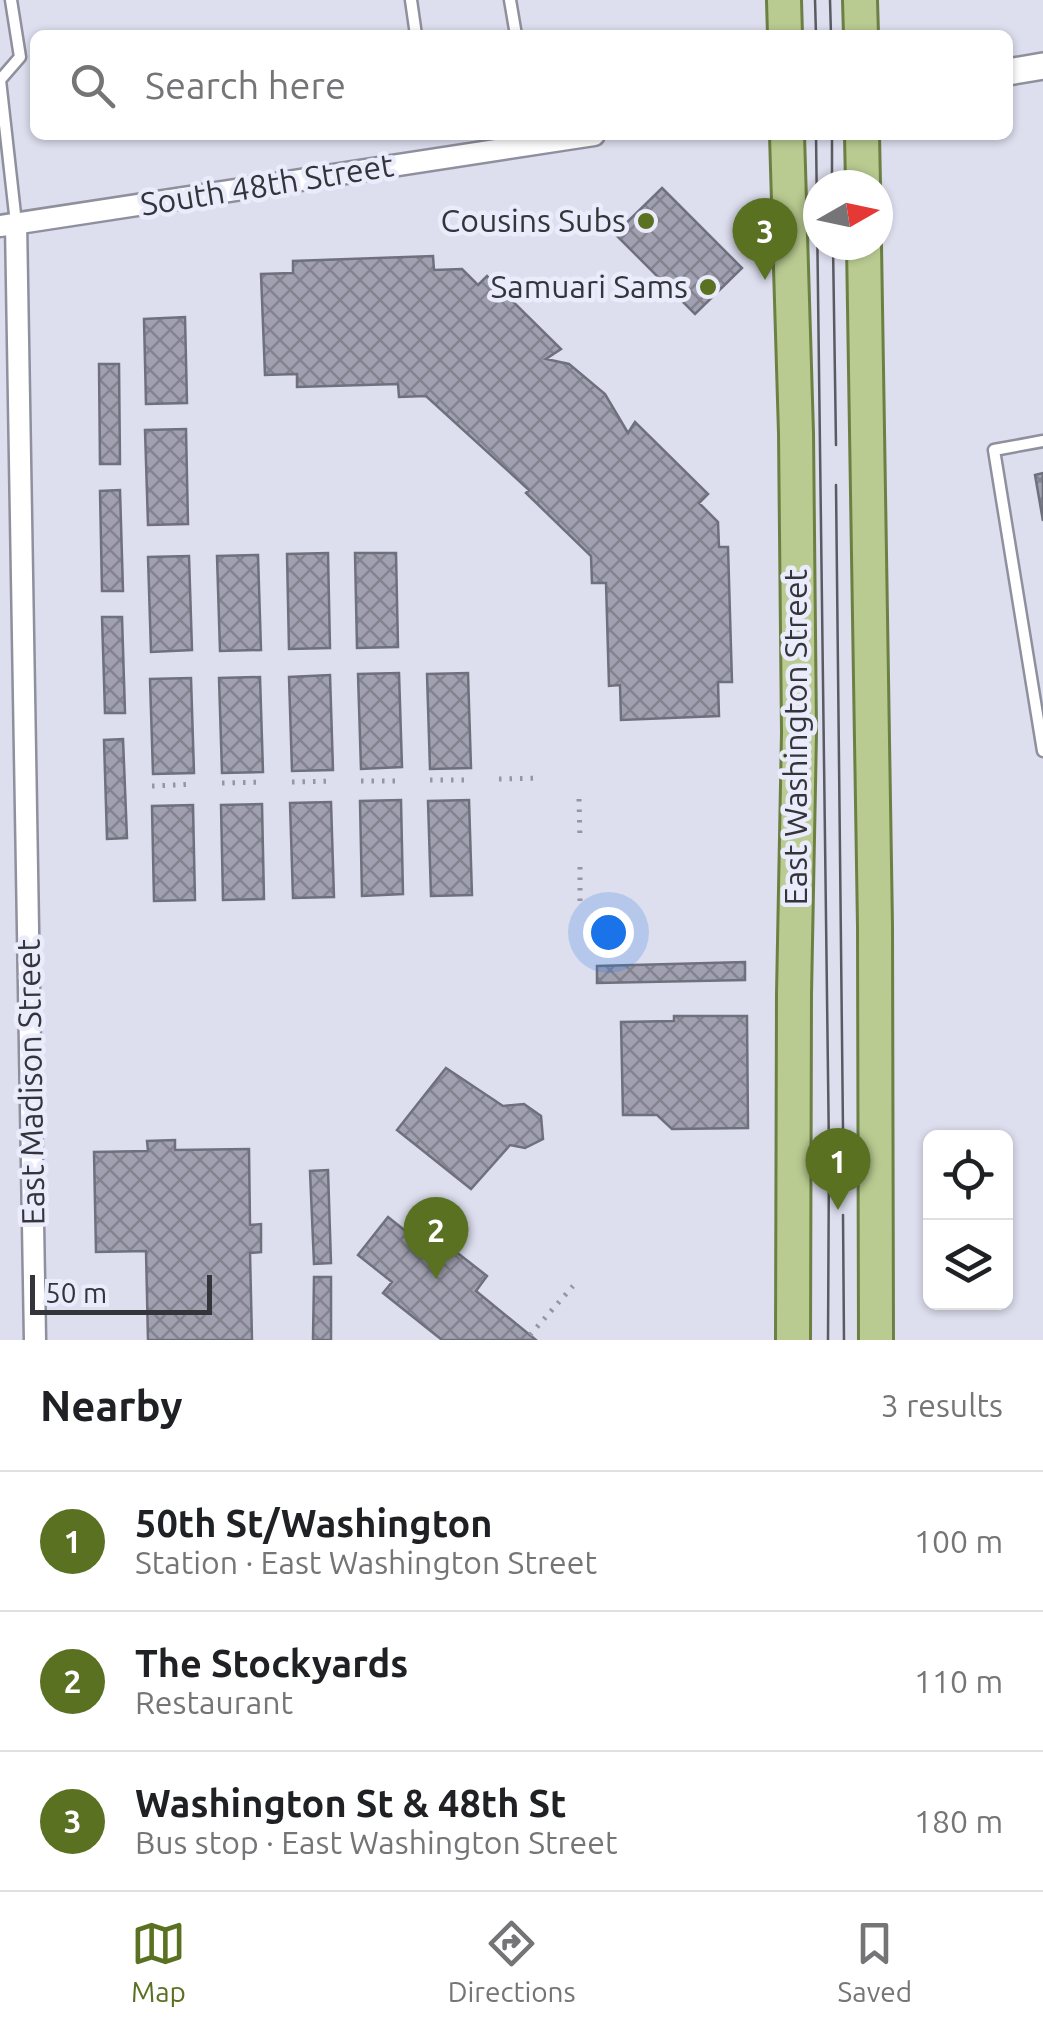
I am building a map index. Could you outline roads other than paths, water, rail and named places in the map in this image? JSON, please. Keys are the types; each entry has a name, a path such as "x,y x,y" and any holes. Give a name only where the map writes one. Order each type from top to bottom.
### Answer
{"main road":[{"path":"784,0 785,30"},
{"path":"860,0 860,30"},
{"name":"East Washington Street","path":"787,140 800,733 793,1340"},
{"path":"862,140 863,170"},
{"path":"864,260 875,926 876,1340"}],"street":[{"path":"1013,71 1043,66"},
{"name":"South 48th Street","path":"8,224 561,140"},
{"name":"East Madison Street","path":"8,224 35,1340"}],"lane":[{"path":"8,224 0,80 20,57 10,0"},
{"path":"411,0 415,30"},
{"path":"510,0 515,30"},
{"path":"1043,441 994,450 1043,751"}],"tram line":[{"path":"815,0 816,30"},
{"path":"830,0 831,30"},
{"path":"816,140 828,1340"},
{"path":"832,140 832,170"},
{"path":"833,260 836,445"},
{"path":"836,485 843,1130"},
{"path":"843,1215 844,1340"}],"place":[{"name":"Cousins Subs","path":"646,221"},
{"name":"Washington St & 48th St","path":"765,280"},
{"name":"Samuari Sams","path":"708,287"},
{"name":"50th St/Washington","path":"838,1210"},
{"name":"The Stockyards","path":"436,1279"}]}
